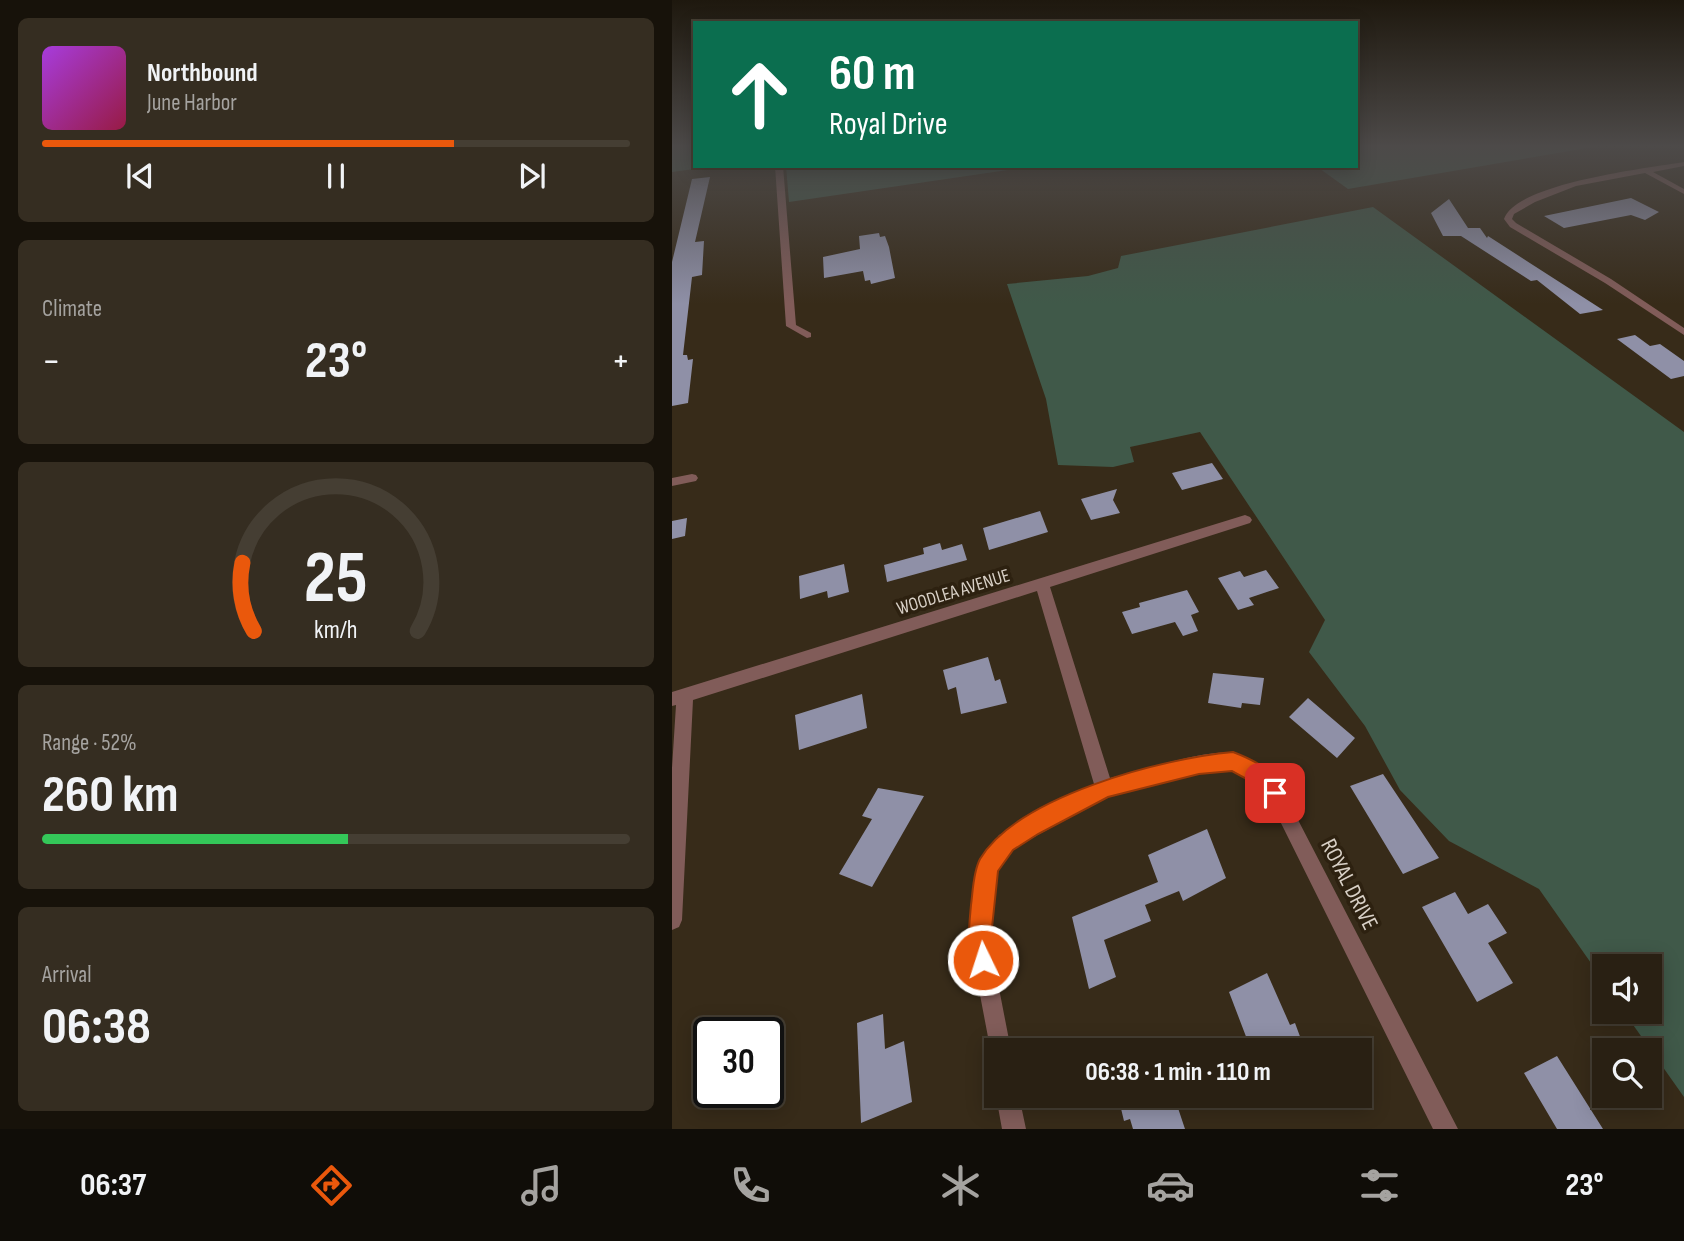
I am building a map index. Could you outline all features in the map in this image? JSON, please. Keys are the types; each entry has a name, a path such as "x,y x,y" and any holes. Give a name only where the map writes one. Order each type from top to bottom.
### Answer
{"street":[{"path":"781,199 791,326 807,335"},
{"path":"1533,199 1510,213 1508,219 1513,225 1608,281 1684,332"},
{"path":"672,482 692,478"},
{"name":"WOODLEA AVENUE","path":"679,697 1245,520"},
{"path":"1042,584 1104,788"},
{"path":"672,920 679,697"},
{"name":"ROYAL DRIVE","path":"998,1038 979,937 988,867 1006,842 1104,788 1199,764 1233,761 1262,776 1275,793 1446,1129"},
{"path":"1010,1108 1014,1129"}],"green space":[{"path":"789,199 812,199 789,202"},
{"path":"1373,207 1684,432 1684,1097 1662,1066 1662,1038 1642,1038 1632,1024 1662,1024 1662,954 1592,954 1592,964 1539,889 1449,841 1400,790 1365,726 1309,652 1325,620 1200,432 1130,447 1134,462 1113,467 1058,465 1046,399 1007,284 1088,276 1118,268 1121,256"}],"building":[{"path":"687,199 705,199 695,242 704,241 702,275 692,277 683,355 687,355 688,360 693,359 688,403 672,406 672,262"},
{"path":"1449,199 1468,228 1480,228 1487,238 1488,236 1603,310 1580,314 1537,280 1531,281 1461,236 1443,236 1431,213"},
{"path":"1628,199 1659,212 1645,220 1631,215 1564,228 1544,216"},
{"path":"879,233 880,237 885,236 889,247 895,278 871,284 870,280 865,281 863,271 824,278 823,257 860,249 859,236"},
{"path":"1635,335 1650,346 1660,344 1684,361 1684,376 1671,379 1617,339"},
{"path":"1212,463 1223,479 1182,490 1172,473"},
{"path":"1117,489 1113,500 1120,513 1091,520 1081,499"},
{"path":"1040,511 1048,532 989,550 983,528"},
{"path":"687,518 685,536 672,539 672,521"},
{"path":"940,543 942,550 962,544 967,560 887,582 884,565 924,554 923,548"},
{"path":"844,564 849,592 828,598 827,591 800,599 799,576"},
{"path":"1266,570 1279,588 1249,598 1254,605 1238,610 1218,578 1240,571 1244,577"},
{"path":"1187,590 1199,612 1191,615 1198,631 1183,636 1175,622 1132,634 1122,612 1140,607 1139,603"},
{"path":"988,657 995,681 1000,679 1007,703 961,714 956,687 948,690 943,670"},
{"path":"1213,673 1264,678 1260,705 1242,703 1241,708 1208,703"},
{"path":"862,694 867,728 799,750 795,715"},
{"path":"1308,698 1355,738 1337,758 1289,717"},
{"path":"1383,774 1439,858 1403,874 1350,786"},
{"path":"878,788 924,796 872,887 839,874 872,819 862,816"},
{"path":"1207,829 1226,878 1183,901 1179,891 1145,905 1151,921 1104,940 1116,977 1089,989 1072,917 1158,882 1148,855"},
{"path":"1455,892 1468,914 1488,904 1507,933 1488,943 1513,983 1477,1002 1422,907"},
{"path":"1267,973 1290,1025 1295,1023 1301,1038 1247,1038 1229,992"},
{"path":"883,1014 885,1049 904,1041 912,1102 861,1123 857,1023"},
{"path":"1557,1056 1603,1129 1557,1129 1524,1073"},
{"path":"1121,1108 1178,1108 1185,1129 1133,1129 1130,1119 1124,1121"}],"route":[{"path":"983,960 979,937 988,867 1006,842 1031,826 1104,788 1199,764 1233,761 1262,776 1275,793"}]}
